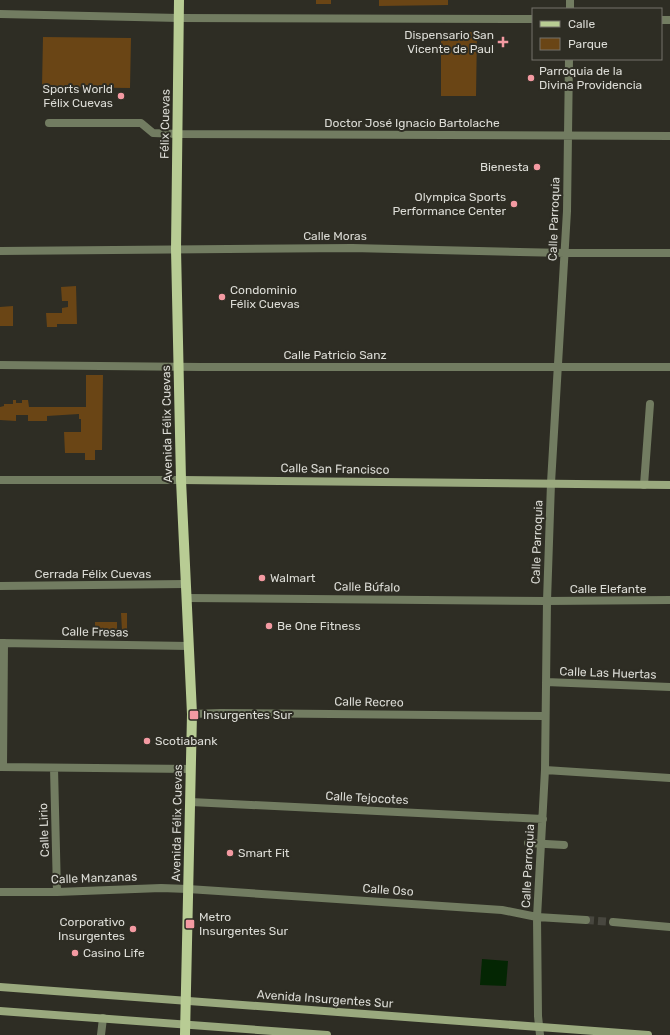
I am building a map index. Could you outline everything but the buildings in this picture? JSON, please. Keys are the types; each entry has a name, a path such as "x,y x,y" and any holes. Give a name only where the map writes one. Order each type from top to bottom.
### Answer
{"main road":[{"name":"Félix Cuevas","path":"176,249 179,0"},
{"name":"Avenida Félix Cuevas","path":"176,249 181,480 187,598"},
{"name":"Calle San Francisco","path":"181,480 670,485"},
{"path":"187,598 189,646"},
{"name":"Avenida Félix Cuevas","path":"186,1030 192,714 189,646"},
{"name":"Avenida Insurgentes Sur","path":"0,987 539,1031 648,1035"},
{"path":"0,1011 103,1018 186,1030 327,1035"}],"street":[{"path":"0,14 179,18 532,19"},
{"name":"Calle Parroquia","path":"539,1031 538,917 545,770 550,483 565,253 569,60"},
{"name":"Doctor José Ignacio Bartolache","path":"49,123 141,123 153,133 178,134 670,136"},
{"name":"Calle Moras","path":"0,251 352,248 565,253 670,253"},
{"name":"Calle Patricio Sanz","path":"0,365 670,367"},
{"path":"644,485 650,404"},
{"name":"Calle San Francisco","path":"0,480 181,480"},
{"name":"Cerrada Félix Cuevas","path":"0,586 186,584"},
{"name":"Calle Búfalo","path":"187,598 547,601"},
{"name":"Calle Elefante","path":"547,601 670,600"},
{"path":"2,643 2,768 191,770"},
{"name":"Calle Fresas","path":"2,643 189,646"},
{"name":"Calle Las Huertas","path":"546,682 670,687"},
{"name":"Calle Recreo","path":"192,714 228,713 545,716"},
{"name":"Calle Lirio","path":"54,768 57,892"},
{"path":"545,770 670,778"},
{"name":"Calle Tejocotes","path":"190,802 542,819"},
{"path":"528,843 564,845"},
{"name":"Calle Manzanas","path":"0,892 57,892 161,888 188,889"},
{"name":"Calle Oso","path":"188,889 502,910 538,917 586,920"},
{"path":"613,922 670,926"},
{"path":"101,1035 103,1018"},
{"path":"186,1030 189,1035"}],"green space":[{"path":"316,0 331,0 331,4 316,4"},
{"path":"379,0 448,0 448,5 379,6"},
{"path":"441,32 477,32 476,96 441,96"},
{"path":"43,37 131,38 130,88 42,87"},
{"path":"76,286 77,324 57,324 57,327 47,327 46,313 62,313 62,308 68,307 68,301 62,301 61,287"},
{"path":"13,306 13,326 0,326 0,307"},
{"path":"86,375 103,375 102,450 95,450 95,460 85,460 85,453 65,453 64,432 81,432 81,419 79,419 79,414 47,416 47,421 28,421 28,415 16,415 16,421 0,420 0,407 4,406 4,404 13,404 13,400 16,400 16,403 22,403 22,400 28,400 29,407 86,407"},
{"path":"121,613 127,613 127,631 122,631"},
{"path":"95,622 117,622 117,631 95,631"}],"shaded area":[{"path":"482,959 508,961 506,986 480,985"}],"tunnel":[{"path":"586,920 613,922"}],"place":[{"name":"Dispensario San Vicente de Paul","path":"503,42"},
{"name":"Parroquia de la Divina Providencia","path":"531,78"},
{"name":"Sports World Félix Cuevas","path":"121,96"},
{"name":"Bienesta","path":"537,167"},
{"name":"Olympica Sports Performance Center","path":"514,204"},
{"name":"Condominio Félix Cuevas","path":"222,297"},
{"name":"Walmart","path":"262,578"},
{"name":"Be One Fitness","path":"269,626"},
{"name":"Insurgentes Sur","path":"194,715"},
{"name":"Scotiabank","path":"147,741"},
{"name":"Smart Fit","path":"230,853"},
{"name":"Metro Insurgentes Sur","path":"190,924"},
{"name":"Corporativo Insurgentes","path":"133,929"},
{"name":"Casino Life","path":"75,953"}]}
